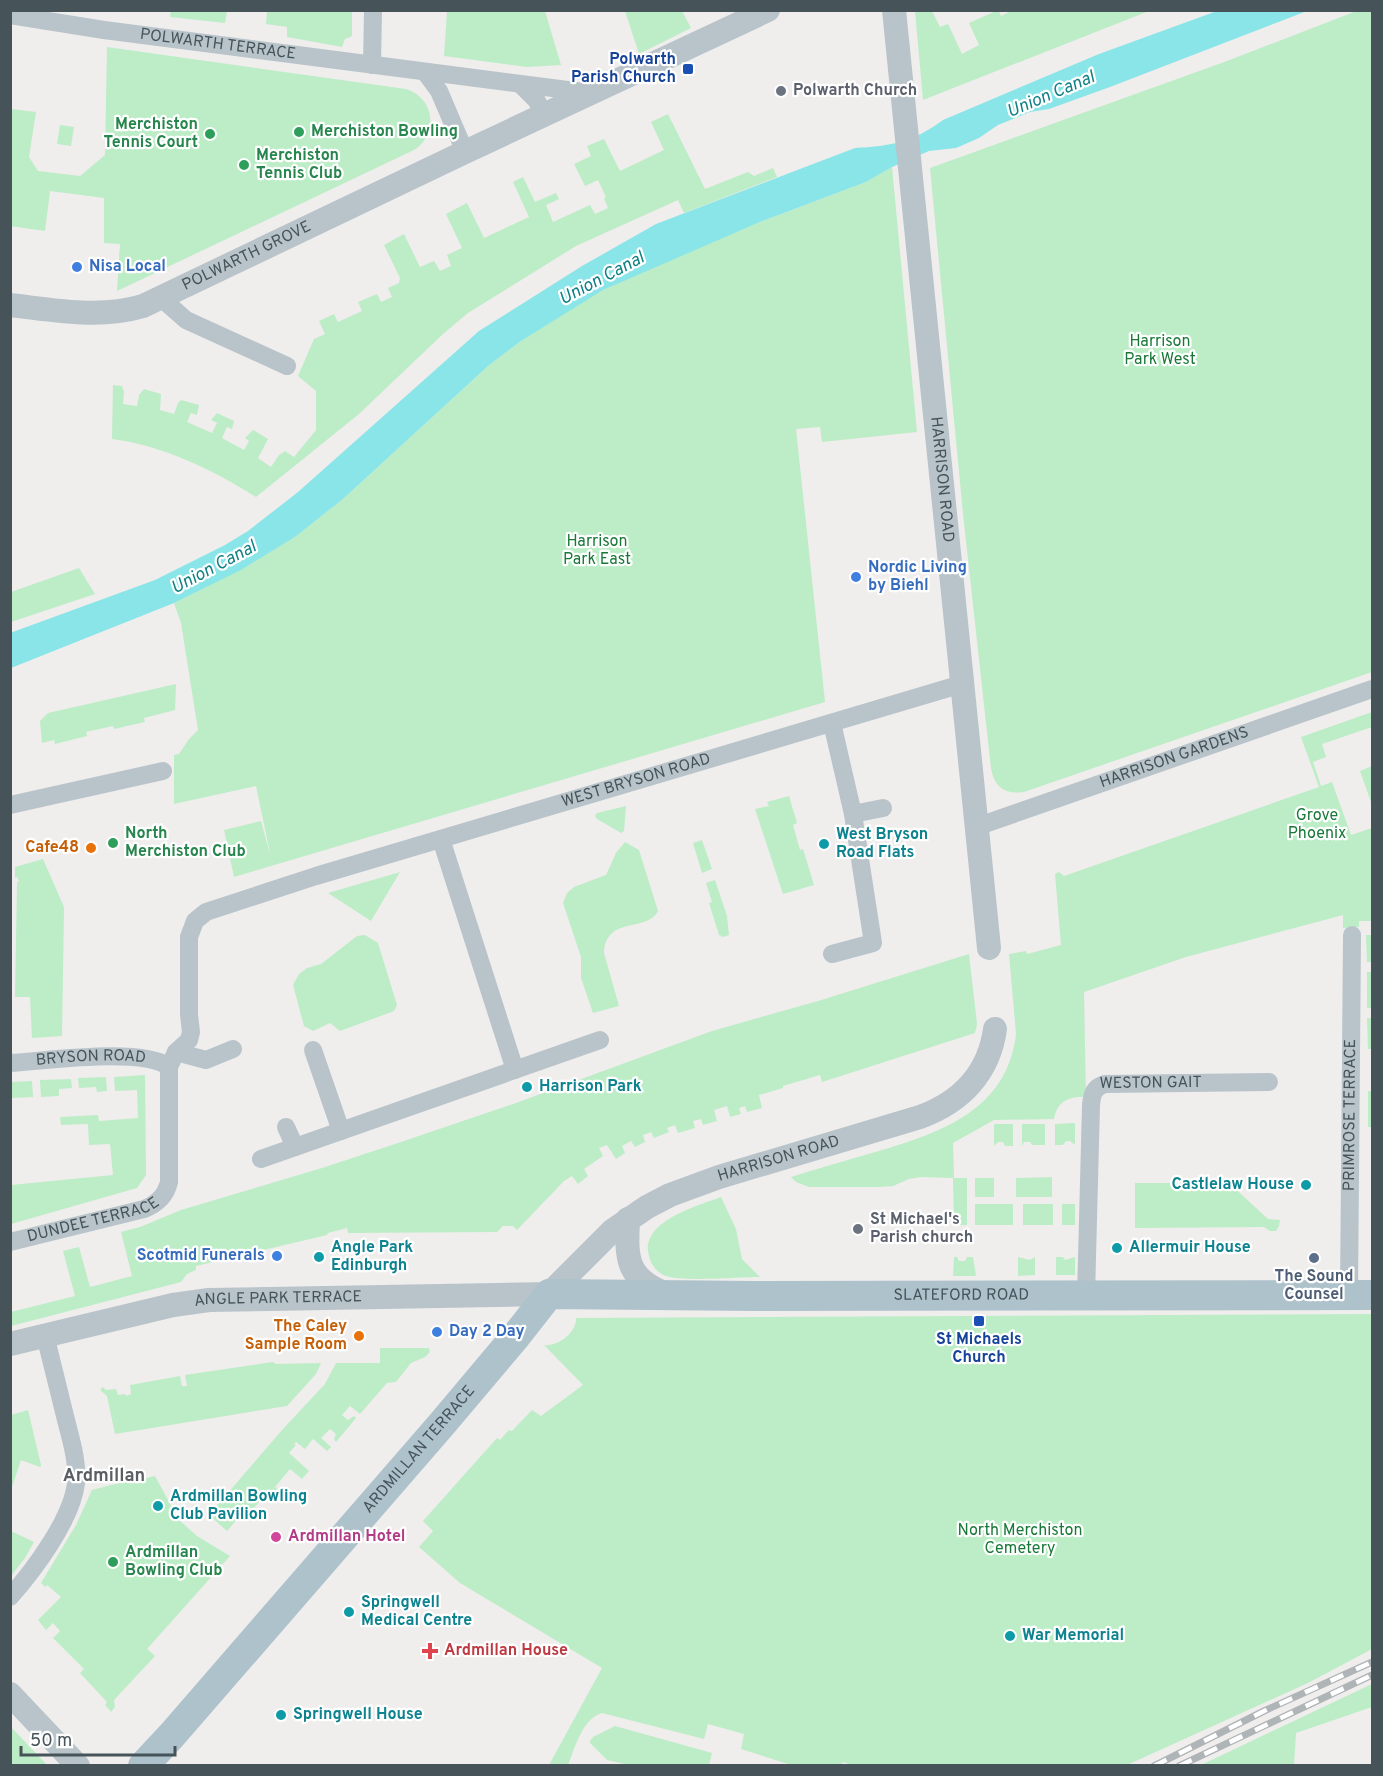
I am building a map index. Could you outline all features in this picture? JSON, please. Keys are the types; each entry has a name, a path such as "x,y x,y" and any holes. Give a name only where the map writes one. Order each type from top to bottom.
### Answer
{"main road":[{"name":"SLATEFORD ROAD","path":"549,1294 672,1296 1361,1295"},
{"name":"ARDMILLAN TERRACE","path":"142,1766 172,1735 434,1434 549,1294"}],"street":[{"path":"372,64 373,10"},
{"path":"425,72 439,91 465,152 768,10"},
{"name":"HARRISON ROAD","path":"894,10 989,948"},
{"name":"POLWARTH TERRACE","path":"10,15 104,30 591,93"},
{"path":"520,84 537,101 543,115"},
{"name":"POLWARTH GROVE","path":"287,366 186,320 161,298 465,152"},
{"path":"10,305 79,313 109,312 134,309 161,298"},
{"name":"WEST BRYSON ROAD","path":"173,1060 189,1041 191,1032 194,998 190,931 195,921 206,912 441,839 962,684"},
{"name":"HARRISON GARDENS","path":"976,827 1372,689"},
{"path":"832,723 853,814 873,943 832,954"},
{"path":"10,805 163,771"},
{"path":"853,814 883,808"},
{"path":"441,839 458,906 484,959 489,1001 515,1070"},
{"name":"PRIMROSE TERRACE","path":"1352,935 1361,1295"},
{"name":"HARRISON ROAD","path":"549,1294 602,1240 628,1219 670,1195 718,1177 938,1110 964,1092 978,1077 991,1051 996,1029"},
{"path":"261,1159 515,1070 580,1054 600,1040"},
{"path":"173,1060 206,1060 233,1049"},
{"path":"313,1050 341,1131"},
{"name":"BRYSON ROAD","path":"10,1063 124,1057 146,1058 162,1062 173,1060"},
{"name":"DUNDEE TERRACE","path":"10,1242 144,1209 157,1202 167,1188 176,1160 173,1060"},
{"name":"WESTON GAIT","path":"1089,1185 1092,1096 1099,1086 1105,1084 1269,1082"},
{"path":"1080,1105 1082,1167 1089,1185 1086,1296"},
{"path":"286,1127 295,1147"},
{"path":"628,1219 627,1253 631,1265 646,1284 672,1296"},
{"name":"ANGLE PARK TERRACE","path":"10,1344 173,1305 209,1300 549,1294"},
{"path":"10,1597 28,1578 49,1546 75,1489 76,1471 73,1451 45,1335"},
{"path":"10,1694 78,1766"}],"green space":[{"path":"1013,10 1149,11 923,100 915,11 932,11 940,27 948,24 962,54 979,45 969,23 996,11 999,11 1001,16"},
{"name":"Harrison Park West","path":"1359,10 1372,11 1372,672 1024,792 1006,791 998,785 991,768 963,514 930,168 1227,61"},
{"path":"171,11 227,11 225,23 170,17"},
{"path":"267,11 352,11 352,36 345,39 342,47 287,37 287,27 266,24"},
{"path":"447,11 545,11 561,65 527,67 444,56"},
{"path":"625,11 682,11 691,28 639,54"},
{"name":"Merchiston Tennis Club","path":"107,47 406,89 423,100 428,108 430,126 422,143 414,150 117,291 120,244 104,243 104,198 50,191 45,231 10,226 11,109 36,112 29,157 38,171 80,176 105,155"},
{"path":"668,114 705,189 748,172 754,176 773,168 777,177 684,213 678,200 576,246 468,313 359,414 256,497 187,460 150,447 112,439 113,385 122,386 123,404 137,406 139,395 144,389 161,394 160,410 174,414 181,400 199,405 197,415 191,413 187,422 212,433 217,423 211,420 217,413 234,421 232,429 227,427 222,438 244,450 249,441 245,438 253,430 268,439 258,458 271,467 279,455 285,451 294,457 316,430 316,391 298,376 314,339 325,334 319,321 334,314 338,322 362,311 358,302 377,294 381,302 392,297 388,288 399,283 400,278 384,245 404,234 420,267 434,261 440,271 451,266 447,255 462,248 446,214 467,203 484,238 529,217 513,182 523,177 535,202 556,193 559,199 546,205 553,222 590,205 595,214 608,208 604,198 606,197 598,180 585,186 574,164 591,156 587,146 604,139 620,171 664,150 651,122"},
{"path":"60,125 74,127 71,146 57,144"},
{"name":"Harrison Park East","path":"892,167 917,432 822,442 820,427 796,429 825,702 234,877 224,830 261,821 271,858 256,786 174,804 174,755 179,754 198,730 181,623 174,603 240,570 295,537 343,499 488,366 521,341 587,298 630,277 760,222 866,182"},
{"path":"79,568 95,594 11,622 11,592"},
{"path":"176,684 175,710 144,718 145,722 86,732 87,736 55,744 54,740 42,743 40,721 48,713"},
{"path":"1372,712 1372,727 1322,744 1326,757 1313,762 1321,786 1332,782 1351,835 1372,828 1372,921 1359,921 1359,927 1343,928 1343,915 1186,957 1084,992 1086,1097 1074,1097 1065,1101 1058,1108 1054,1119 994,1120 953,1143 954,1178 967,1178 967,1225 954,1225 953,1178 921,1177 893,1186 880,1187 809,1187 796,1182 791,1177 903,1144 948,1126 968,1114 1000,1082 1010,1060 1016,1034 1009,954 1026,951 1027,954 1061,945 1055,874 1059,872 1064,876 1319,787 1301,737"},
{"name":"Grove Phoenix","path":"1372,766 1372,805 1360,771"},
{"path":"789,796 797,823 793,825 800,850 803,849 814,885 783,894 755,809 769,806 767,802"},
{"path":"626,806 624,831 621,833 595,816 597,813"},
{"path":"702,840 712,869 702,873 693,843"},
{"path":"625,842 639,850 658,911 653,918 645,922 612,933 606,941 604,953 619,1006 593,1013 581,978 581,957 563,903 567,893 574,887 606,875 616,853"},
{"path":"43,859 64,907 62,1036 32,1038 30,997 15,997 17,882 19,882 17,877 15,878 15,867"},
{"path":"400,872 371,921 328,893"},
{"path":"715,880 727,916 729,935 723,937 719,935 709,903 712,902 706,883"},
{"path":"365,935 378,943 397,1005 394,1011 340,1031 330,1023 313,1031 304,1026 293,985 299,974 307,968 321,964 357,936"},
{"path":"1366,935 1372,935 1372,962 1367,962"},
{"path":"969,954 977,1024 975,1033 822,1082 820,1075 783,1086 783,1088 759,1095 762,1108 747,1112 745,1106 739,1108 741,1114 730,1117 727,1106 714,1110 717,1121 703,1125 701,1119 693,1121 695,1128 678,1133 675,1125 667,1128 669,1132 654,1138 651,1132 643,1135 645,1142 635,1147 631,1141 622,1146 625,1153 616,1159 607,1145 599,1148 603,1156 584,1169 588,1176 578,1184 572,1176 564,1181 517,1230 513,1226 503,1226 497,1232 348,1233 347,1228 327,1235 196,1266 196,1270 187,1274 181,1282 11,1326 11,1312 75,1296 63,1251 79,1247 90,1287 132,1276 121,1232 140,1227 181,1210 322,1168 516,1103 712,1031"},
{"path":"1367,972 1372,972 1372,1008 1367,1008"},
{"path":"1367,1018 1372,1018 1372,1049 1368,1049"},
{"path":"145,1075 146,1175 137,1188 11,1224 11,1185 113,1175 110,1144 89,1145 88,1124 61,1125 60,1117 98,1115 99,1121 138,1118 137,1090 115,1091 114,1077"},
{"path":"106,1077 107,1091 97,1092 96,1087 79,1088 78,1078"},
{"path":"71,1079 72,1088 59,1089 59,1096 41,1097 40,1080"},
{"path":"32,1081 33,1097 11,1098 11,1082"},
{"path":"1368,1091 1372,1091 1372,1127 1368,1127"},
{"path":"1075,1123 1075,1145 1066,1141 1063,1145 1055,1145 1055,1124"},
{"path":"994,1124 1013,1124 1013,1146 1005,1146 1003,1142 998,1142 994,1146"},
{"path":"1022,1124 1045,1124 1045,1145 1032,1145 1030,1142 1024,1142 1022,1146"},
{"path":"1052,1177 1052,1197 1016,1197 1016,1178"},
{"path":"975,1178 994,1178 994,1197 975,1197"},
{"path":"1135,1183 1229,1183 1268,1219 1280,1220 1279,1226 1276,1231 1270,1231 1264,1227 1135,1228"},
{"path":"721,1197 736,1229 742,1259 760,1277 685,1279 666,1276 657,1271 649,1256 648,1244 653,1234 672,1217"},
{"path":"975,1204 1013,1204 1013,1225 975,1225"},
{"path":"1023,1204 1053,1204 1053,1225 1023,1225"},
{"path":"1062,1204 1075,1204 1075,1225 1062,1225"},
{"path":"954,1257 957,1257 959,1261 965,1261 967,1257 973,1257 976,1276 953,1276"},
{"path":"1018,1257 1030,1260 1035,1257 1035,1275 1018,1276"},
{"path":"1056,1257 1063,1257 1065,1260 1075,1257 1075,1275 1056,1275"},
{"name":"North Merchiston Cemetery","path":"1372,1314 1372,1649 1308,1683 1127,1765 855,1766 843,1762 841,1765 791,1765 741,1749 744,1734 708,1724 704,1739 602,1713 589,1721 584,1728 568,1765 549,1765 602,1668 460,1583 419,1547 433,1531 423,1521 497,1438 500,1440 509,1430 512,1431 532,1410 541,1416 583,1385 544,1345 555,1344 566,1338 576,1318"},
{"path":"380,1348 429,1348 430,1352 425,1357 411,1363 396,1382 387,1383 360,1414 350,1406 342,1415 348,1420 354,1416 356,1418 336,1442 334,1439 336,1434 330,1429 321,1438 331,1447 327,1451 313,1439 305,1449 296,1442 294,1444 296,1445 289,1453 309,1471 302,1479 290,1469 275,1487 286,1498 282,1502 269,1491 243,1520 239,1517 227,1531 209,1515 325,1384 336,1363 380,1363"},
{"path":"273,1362 276,1364 321,1363 316,1374 287,1406 115,1434 107,1396 100,1390 103,1387 106,1390 116,1389 118,1395 125,1394 126,1396 131,1394 130,1385 180,1376 182,1386 187,1386 185,1375"},
{"path":"28,1410 41,1465 40,1467 21,1460 11,1490 11,1415"},
{"path":"155,1476 179,1520 197,1536 230,1556 147,1649 155,1656 114,1700 115,1707 111,1712 105,1705 107,1702 80,1673 84,1669 53,1638 60,1631 53,1623 46,1630 38,1620 61,1597 47,1585 45,1587 41,1583 76,1525 92,1490 142,1477 142,1479"},
{"path":"11,1531 34,1542 11,1576"},
{"path":"1372,1684 1372,1707 1296,1733 1294,1765 1201,1765"},
{"path":"615,1726 712,1753 709,1765 629,1765 607,1760 590,1741 593,1737"},
{"path":"11,1727 47,1765 11,1765"}],"water":[{"name":"Union Canal","path":"1217,11 1307,11 1110,87 1049,109 1030,112 998,125 979,138 956,148 929,151 892,167 866,182 760,222 603,290 521,341 488,366 343,499 295,537 241,570 174,603 11,668 10,633 155,580 248,531 298,492 479,331 582,266 656,224 855,148 902,142 943,120 1099,54"}],"railway":[{"path":"1154,1766 1264,1711 1372,1662"},
{"path":"1179,1766 1372,1675"}],"place":[{"name":"Polwarth Parish Church","path":"688,69"},
{"name":"Polwarth Church","path":"781,91"},
{"name":"Merchiston Bowling","path":"299,132"},
{"name":"Merchiston Tennis Court","path":"210,134"},
{"name":"Merchiston Tennis Club","path":"244,165"},
{"name":"Nisa Local","path":"77,267"},
{"name":"Nordic Living by Biehl","path":"856,577"},
{"name":"North Merchiston Club","path":"113,843"},
{"name":"West Bryson Road Flats","path":"824,844"},
{"name":"Cafe48","path":"91,848"},
{"name":"Harrison Park","path":"527,1087"},
{"name":"Castlelaw House","path":"1306,1185"},
{"name":"St Michael's Parish church","path":"858,1229"},
{"name":"Allermuir House","path":"1117,1248"},
{"name":"Scotmid Funerals","path":"277,1256"},
{"name":"Angle Park Edinburgh","path":"319,1257"},
{"name":"The Sound Counsel","path":"1314,1258"},
{"name":"St Michaels Church","path":"979,1321"},
{"name":"Day 2 Day","path":"437,1332"},
{"name":"The Caley Sample Room","path":"359,1336"},
{"name":"Ardmillan Bowling Club Pavilion","path":"158,1506"},
{"name":"Ardmillan Hotel","path":"276,1537"},
{"name":"Ardmillan Bowling Club","path":"113,1562"},
{"name":"Springwell Medical Centre","path":"349,1612"},
{"name":"War Memorial","path":"1010,1636"},
{"name":"Ardmillan House","path":"430,1651"},
{"name":"Springwell House","path":"281,1715"}],"district":[{"name":"Ardmillan","path":"104,1476"}]}
